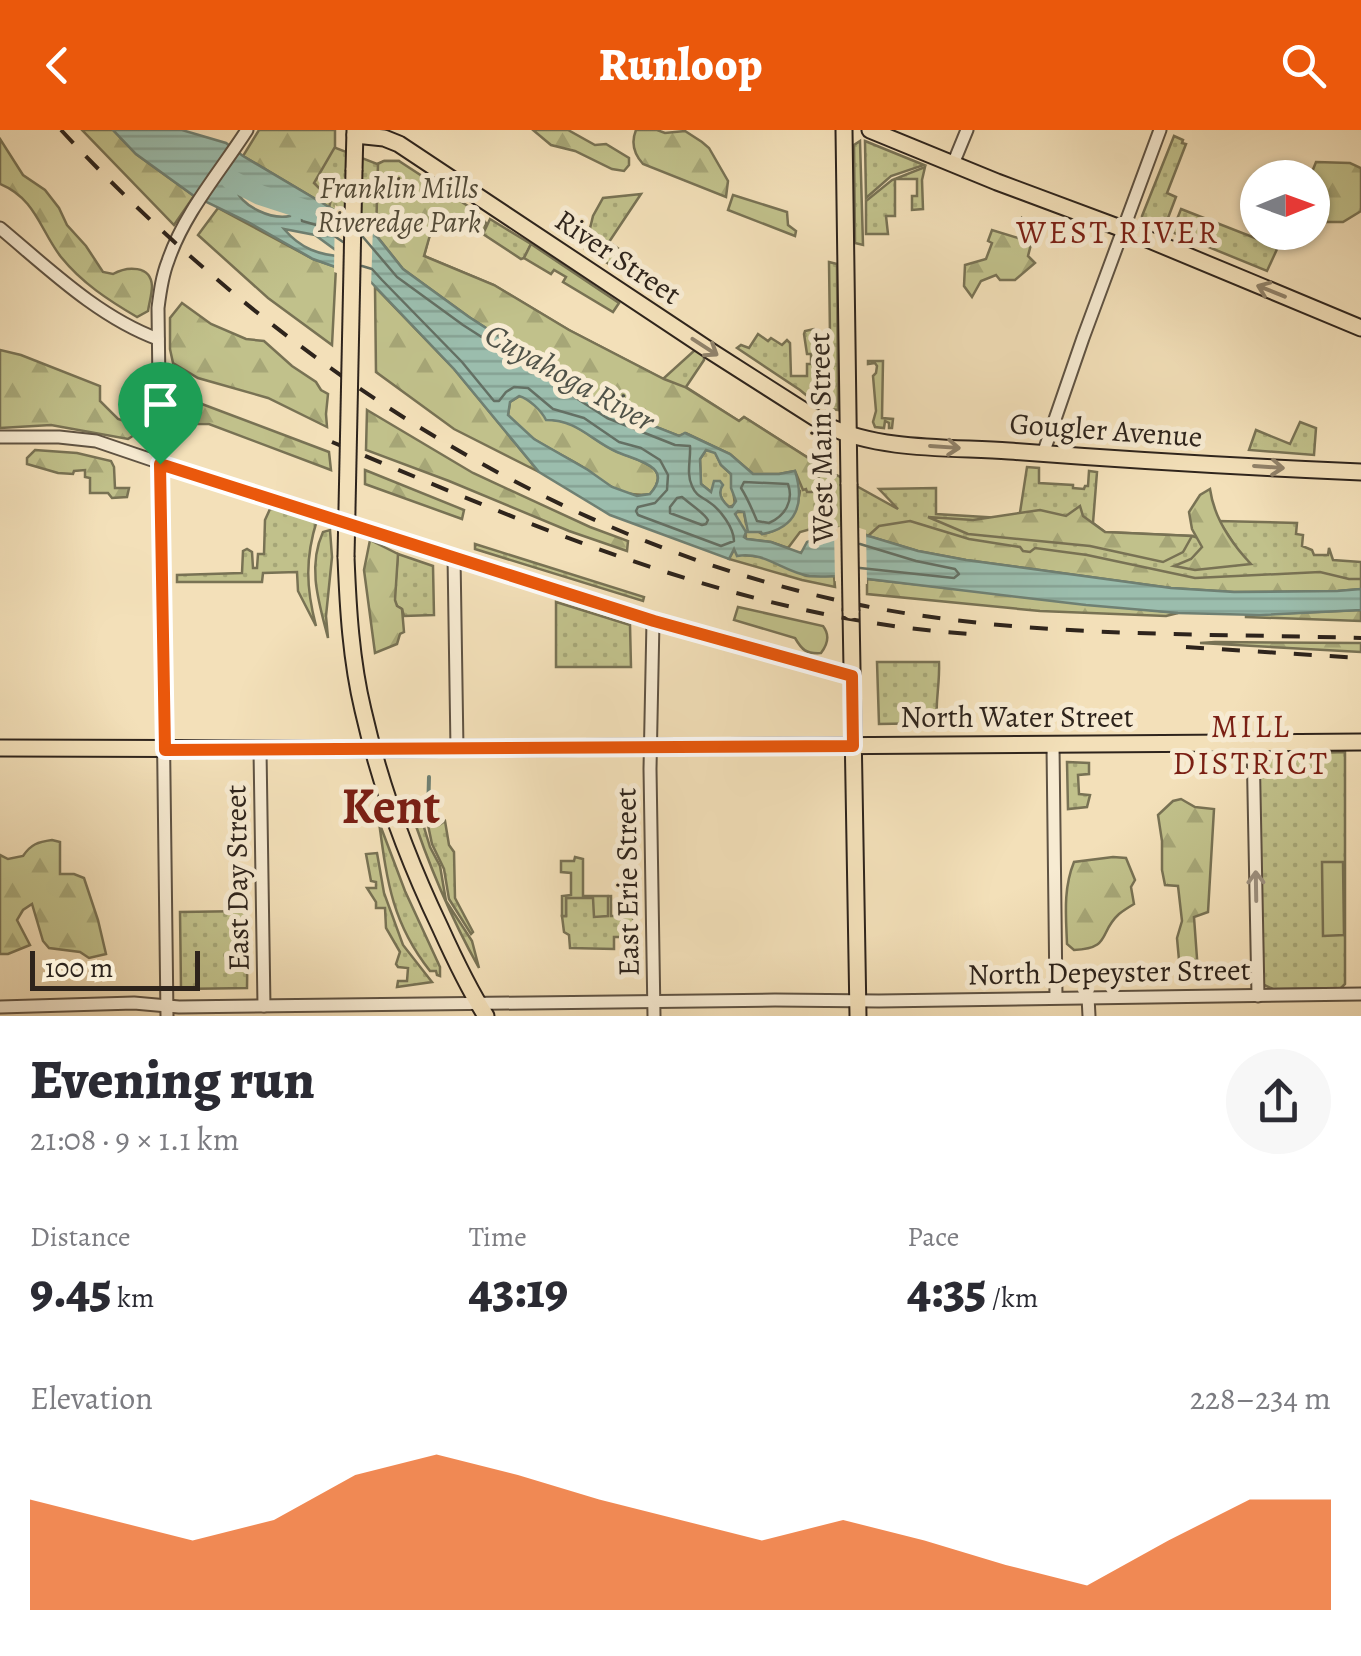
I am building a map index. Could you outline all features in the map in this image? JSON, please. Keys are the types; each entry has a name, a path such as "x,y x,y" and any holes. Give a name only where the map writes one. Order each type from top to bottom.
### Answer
{"main road":[{"name":"West Main Street","path":"844,130 858,1008"},
{"path":"870,130 1361,328"},
{"name":"River Street","path":"355,133 399,144 712,352 848,435"},
{"path":"355,133 346,557 355,666 362,709 397,824 420,884 482,1009"},
{"name":"Gougler Avenue","path":"848,435 899,443 1043,454 1361,472"},
{"name":"North Water Street","path":"0,748 260,750 1361,742"}],"street":[{"path":"167,1011 158,308 175,243 247,130"},
{"path":"953,164 966,130"},
{"path":"1043,454 1160,130"},
{"path":"0,228 85,297 137,331 158,339"},
{"path":"0,438 83,438 654,621 852,676"},
{"path":"454,556 456,748"},
{"name":"East Erie Street","path":"654,621 654,1016"},
{"path":"1254,742 1258,996"},
{"path":"1053,744 1056,997"},
{"name":"East Day Street","path":"260,750 264,1006"},
{"name":"North Depeyster Street","path":"0,1008 134,1003 167,1011 264,1006 482,1009 654,1001 858,1008 1056,997 1361,994"},
{"path":"1088,997 1088,1016"}],"green space":[{"path":"82,130 113,130 136,154 194,196 174,225"},
{"path":"259,130 335,130 335,147 314,183 331,200 329,207 243,156"},
{"name":"Franklin Mills Riveredge Park","path":"261,130 309,130 333,147 377,164 399,161 435,214 424,256 494,285 663,379 696,349 704,354 704,360 686,387 739,421 744,417 898,509 879,489 936,488 936,514 1019,519 1027,467 1039,468 1039,483 1084,489 1088,486 1089,471 1097,472 1093,523 1105,532 1192,536 1238,550 1219,521 1297,523 1296,534 1303,535 1302,546 1314,555 1328,555 1329,548 1333,560 1361,562 1361,589 1234,592 918,551 825,525 800,532 788,548 746,539 735,518 736,512 744,512 746,524 762,534 770,532 789,520 800,491 779,474 753,474 730,454 686,433 679,436 613,410 469,317 361,226 245,158"},
{"path":"533,130 568,130 595,145 606,144 629,158 629,165 624,171 612,169 575,151 551,145"},
{"path":"636,130 685,131 702,142 728,181 726,197 643,164 634,148"},
{"path":"1174,136 1186,144 1167,193 1176,197 1163,231 1142,222 1142,216"},
{"path":"0,139 23,175 45,190 59,208 67,225 103,272 113,274 131,269 147,274 152,286 148,311 137,317 126,311 87,283 61,257 30,207 0,184"},
{"path":"860,141 863,245 855,243 854,145"},
{"path":"865,141 924,165 891,176 866,198"},
{"path":"399,161 477,212 486,223 483,233 442,213 436,214 424,256 494,285 569,330 685,387 739,421 744,417 824,468 818,479 820,485 812,492 803,490 795,471 753,474 730,454 686,433 679,436 613,410 469,317 403,269 376,235 378,164"},
{"path":"1330,162 1361,168 1361,211 1343,222 1330,222"},
{"path":"925,167 923,209 912,210 917,179 895,179 895,216 886,216 888,234 866,234 866,201 892,180"},
{"path":"641,194 609,242 633,259 625,274 585,249 593,216 603,198"},
{"path":"733,195 787,212 788,225 796,231 795,236 728,210"},
{"path":"218,208 313,259 336,267 332,345 268,298 198,235"},
{"path":"1181,209 1240,232 1240,250 1277,250 1267,271 1172,232"},
{"path":"1022,218 1031,223 1037,221 1028,256 1035,263 1015,280 1000,280 996,275 981,281 972,297 964,286 965,265 986,259 992,230 1018,238 1024,224"},
{"path":"490,219 531,244 524,258 483,234"},
{"path":"531,244 619,303 613,312 563,282 566,277 554,270 551,274 524,258"},
{"path":"829,262 837,264 838,410 831,409"},
{"path":"375,287 454,369 539,472 454,429 376,372"},
{"path":"182,303 211,324 246,339 264,341 316,382 328,394 327,427 268,398 198,378 173,363 170,318"},
{"path":"814,329 827,337 828,409 737,348 749,348 758,334 782,345 787,340 791,376 807,376 811,354 807,354 804,334"},
{"path":"0,350 100,386 100,401 118,419 145,428 128,439 51,425 0,428"},
{"path":"868,361 883,361 882,418 893,419 892,428 885,421 884,428 875,427 873,422 873,376 877,366"},
{"path":"178,395 329,452 331,470 209,424 178,424"},
{"path":"520,396 553,420 570,424 608,447 650,465 658,477 650,494 617,489 524,432 508,415 510,402"},
{"path":"367,410 473,473 628,541 627,551 366,450"},
{"path":"1300,422 1316,428 1314,455 1249,450 1256,430 1290,444"},
{"path":"35,450 77,453 111,461 115,488 129,488 127,497 90,493 90,478 85,477 85,470 58,473 27,464"},
{"path":"706,450 715,452 731,474 735,505 729,507 725,503 720,489 711,492 701,484 700,459"},
{"path":"365,470 464,510 462,519 365,484"},
{"path":"1210,489 1224,529 1251,564 1195,570 1174,566 1191,559 1202,547 1192,529 1189,512 1200,495"},
{"path":"1080,506 1083,516 1105,532 1192,536 1183,552 1163,562 1090,546 968,534 928,517 973,520 1040,510 1066,516"},
{"path":"270,509 317,520 308,573 316,626 298,591 297,572 263,573 262,582 177,582 177,575 242,573 243,551 247,549 252,552 253,568 257,568 258,554 264,554 265,520"},
{"path":"910,521 969,539 1020,547 1023,551 1035,548 1087,555 1195,578 1320,572 1361,579 1361,589 1234,592 1171,588 966,560 868,536 879,526"},
{"path":"330,530 328,638 315,572 318,545 323,532"},
{"path":"370,540 398,554 395,600 402,609 404,632 397,644 375,653 364,570"},
{"path":"475,544 644,597 643,601 475,549"},
{"path":"735,548 744,555 762,557 807,576 834,576 835,587 729,559"},
{"path":"398,554 433,566 434,615 404,616 397,606 394,600"},
{"path":"867,579 1178,613 1166,616 1040,611 867,594"},
{"path":"556,602 630,625 631,667 556,667"},
{"path":"738,607 823,626 825,646 821,653 808,652 795,638 734,620"},
{"path":"1361,610 1361,621 1246,617 1246,615"},
{"path":"1200,643 1361,643 1361,652"},
{"path":"877,662 939,662 937,723 879,724"},
{"path":"1345,752 1345,984 1341,988 1273,989 1262,984 1259,755"},
{"path":"1067,762 1089,763 1089,774 1078,775 1079,794 1090,795 1087,807 1068,809"},
{"path":"1181,799 1195,807 1214,809 1208,912 1194,917 1198,972 1185,973 1177,938 1182,921 1178,886 1165,885 1158,815"},
{"path":"409,805 420,814 440,866 446,901 472,941 479,968 458,928 449,908 431,867"},
{"path":"445,821 454,852 455,898 471,934 449,899 444,869 432,844 428,825"},
{"path":"379,822 440,967 440,976 430,971 417,953 399,918"},
{"path":"60,842 60,874 84,878 106,954 89,958 80,952 49,948 43,941 32,904 17,920 30,945 0,954 0,855 8,859 23,856 35,844"},
{"path":"377,853 384,893 403,945 432,982 397,987 398,981 407,981 408,968 396,964 400,952 386,928 385,908 376,908 367,888 376,888 376,882 371,881 366,854"},
{"path":"575,857 583,859 583,896 608,896 608,916 594,917 593,898 566,898 566,916 562,916 562,896 571,895 571,873 561,872 561,861 574,861"},
{"path":"1126,858 1135,880 1131,887 1134,904 1119,914 1099,943 1074,950 1067,944 1066,913 1074,862"},
{"path":"1322,862 1343,862 1344,935 1323,936"},
{"path":"611,896 611,916 633,916 634,937 614,937 614,949 570,948 562,916 566,916 566,898"},
{"path":"248,911 247,988 181,989 180,912"}],"water":[{"path":"113,130 182,130 226,143 370,228 403,269 469,317 613,410 679,436 685,433 730,454 753,474 795,471 798,503 783,526 762,534 748,532 744,512 735,514 747,539 771,542 801,553 807,542 849,530 918,551 966,560 1171,588 1234,592 1361,589 1361,610 1260,615 1178,613 843,576 809,576 756,556 737,556 734,549 729,559 610,515 539,472 454,369 367,278 313,259 194,196 136,154","holes":["236,189 265,196 291,211 290,216 258,211","284,229 315,235 345,257 327,255 297,242","523,397 546,420 575,427 650,466 658,477 650,494 637,496 612,487 534,439 508,415 510,402","706,450 715,453 731,474 736,501 732,507 721,497 720,481 714,481 711,492 701,484 700,459"]}],"pier":[{"path":"335,205 373,224 371,289 364,282 334,272"},
{"path":"850,525 866,530 867,584 835,581 834,528"}],"waterway":[{"name":"Cuyahoga River","path":"231,180 260,195 306,210"},
{"path":"428,814 429,777"}],"railway":[{"path":"61,130 144,214 233,293 327,366 426,431 530,489 638,538 749,577 865,606 926,616 1050,629 1361,638"},
{"path":"332,442 565,537 725,590 888,625 972,634"},
{"path":"1186,647 1361,658"}],"district":[{"name":"WEST RIVER","path":"1118,232"},
{"name":"MILL DISTRICT","path":"1251,744"},
{"name":"Kent","path":"391,806"}],"route":[{"path":"160,464 654,621 852,676 853,746 165,750 160,464"}]}
